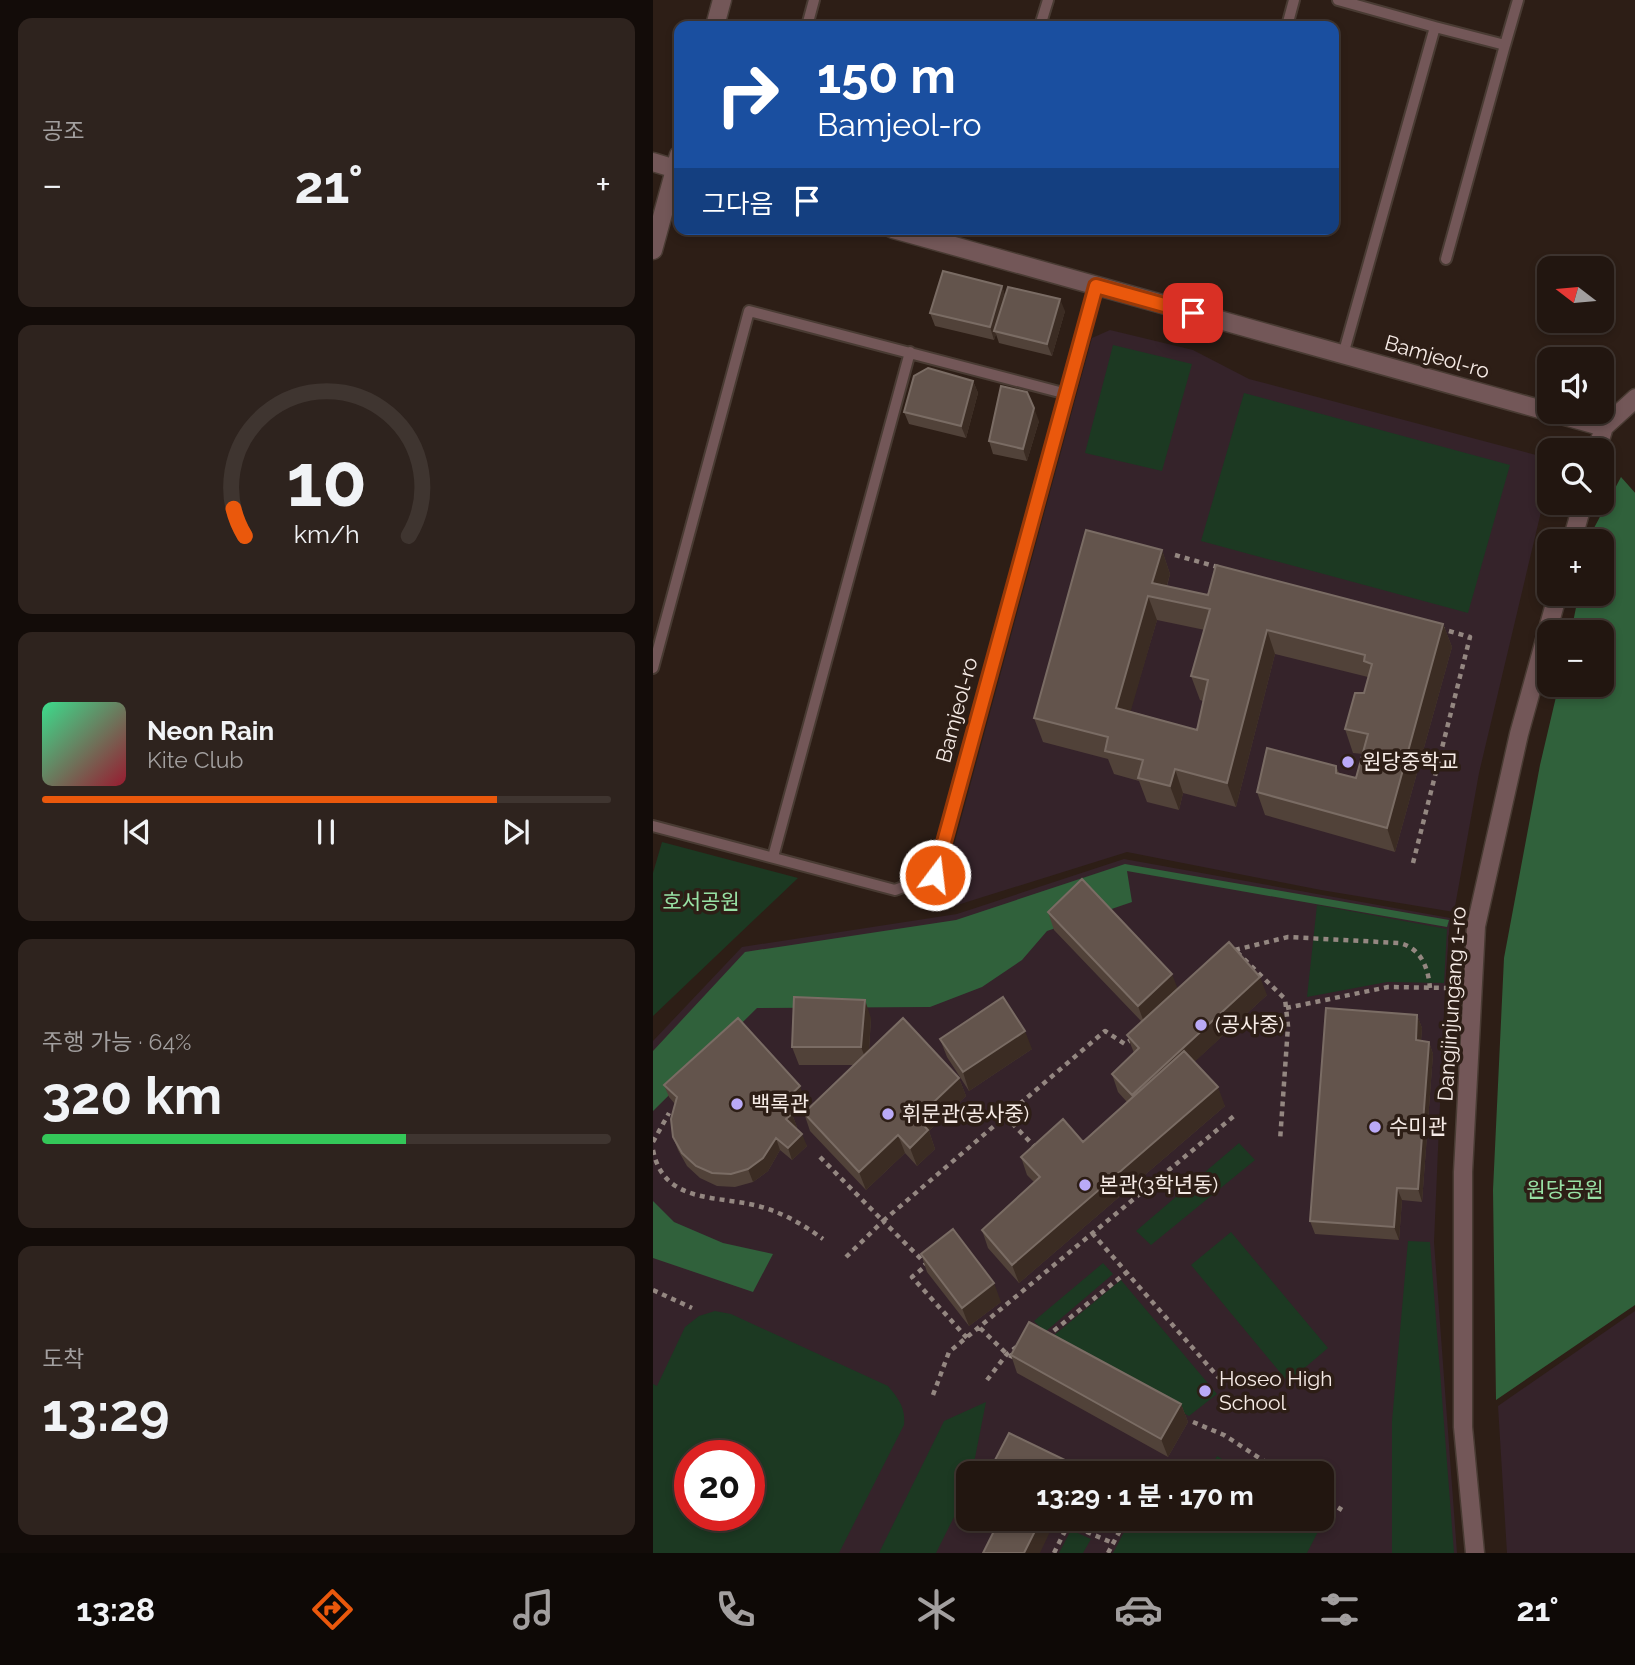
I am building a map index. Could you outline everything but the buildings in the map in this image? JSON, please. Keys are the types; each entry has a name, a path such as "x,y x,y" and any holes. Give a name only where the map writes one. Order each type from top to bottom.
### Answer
{"street":[{"path":"716,21 722,0"},
{"path":"653,162 674,164"},
{"path":"653,250 674,178"},
{"name":"Bamjeol-ro","path":"914,235 1603,427"},
{"path":"1600,438 1603,427 1635,398"},
{"name":"Dangjinjungang 1-ro","path":"1475,1553 1463,1427 1463,1172 1477,926 1519,734 1554,606"}],"lane":[{"path":"808,21 814,0"},
{"path":"1042,21 1048,0"},
{"path":"1288,21 1294,0"},
{"path":"1338,0 1505,45"},
{"path":"1446,259 1517,0"},
{"path":"1343,355 1435,27"},
{"name":"Bamjeol-ro","path":"653,826 895,890 935,875 1096,286"},
{"path":"653,668 749,311 1067,394"},
{"path":"773,857 910,352"}],"path":[{"path":"1175,555 1228,570"},
{"path":"1413,863 1470,637 1430,625"},
{"path":"1225,959 1235,950 1288,937 1399,943 1409,946 1426,965 1430,988"},
{"path":"1235,950 1285,999 1286,1070 1280,1141"},
{"path":"1286,1008 1387,986 1453,988"},
{"path":"846,1257 883,1220 1105,1031 1125,1044 1135,1036"},
{"path":"653,1142 669,1114"},
{"path":"1005,1116 1041,1154"},
{"path":"933,1395 949,1352 1234,1116"},
{"path":"653,1150 656,1164 672,1186 711,1199 763,1207 800,1223 823,1239"},
{"path":"820,1157 927,1265 912,1277 967,1338"},
{"path":"1092,1233 1219,1378"},
{"path":"1037,1332 1045,1338 1127,1272"},
{"path":"653,1290 692,1308"},
{"path":"980,1328 1007,1354 1019,1360"},
{"path":"987,1380 1007,1354 1027,1339"},
{"path":"1193,1422 1224,1435 1264,1461"},
{"path":"1334,1505 1342,1510"},
{"path":"1054,1553 1065,1531"},
{"path":"1088,1531 1113,1543"},
{"path":"1108,1553 1120,1531"}],"shaded area":[{"name":"원당중학교","path":"1110,330 1193,350 1249,379 1537,456 1537,515 1540,515 1479,773 1454,912 1321,890 1127,852 938,911 1092,338"},
{"path":"1124,859 1450,918 1434,1242 1457,1553 653,1553 653,1041 742,947 957,914"},
{"path":"1635,1311 1635,1553 1507,1553 1498,1406"}],"green space":[{"path":"1113,345 1192,364 1162,471 1085,453"},
{"path":"1244,393 1510,465 1468,613 1201,541"},
{"name":"원당공원","path":"1621,477 1636,494 1635,1305 1496,1400 1493,1190 1504,958 1540,765 1556,697 1614,697 1614,620 1573,620 1576,606 1614,606 1614,529 1594,529 1601,515 1614,515 1614,490"},
{"name":"호서공원","path":"662,842 798,878 653,1016 653,873"},
{"path":"1125,864 1449,920 1447,927 1127,871 1132,902 1047,931 1022,960 982,987 930,1007 757,1008 653,1111 653,1051 745,952 956,920"},
{"path":"1317,905 1447,929 1444,983 1387,982 1307,997"},
{"path":"1239,1143 1255,1160 1151,1245 1136,1231"},
{"path":"653,1201 674,1222 723,1243 773,1254 753,1292 653,1258"},
{"path":"1231,1232 1328,1348 1288,1382 1191,1265"},
{"path":"1408,1241 1430,1242 1454,1553 1392,1553 1392,1421"},
{"path":"1103,1263 1113,1274 1045,1332 1034,1321"},
{"path":"1121,1280 1217,1394 1189,1416 1047,1341"},
{"path":"715,1311 731,1314 888,1386 898,1399 904,1413 904,1425 839,1553 653,1553 653,1384 657,1386 685,1327 699,1316"},
{"path":"986,1402 974,1461 956,1461 956,1513 936,1553 879,1553 944,1421"},
{"path":"1070,1531 1091,1539 1083,1553 1059,1553"},
{"path":"1125,1531 1318,1531 1307,1553 1113,1553"}],"place":[{"name":"원당중학교","path":"1348,762"},
{"name":"(공사중)","path":"1201,1025"},
{"name":"백록관","path":"737,1104"},
{"name":"휘문관(공사중)","path":"888,1114"},
{"name":"수미관","path":"1375,1127"},
{"name":"본관(3학년동)","path":"1085,1185"},
{"name":"Hoseo High School","path":"1205,1391"}],"route":[{"path":"935,875 1096,286 1193,313"}]}
